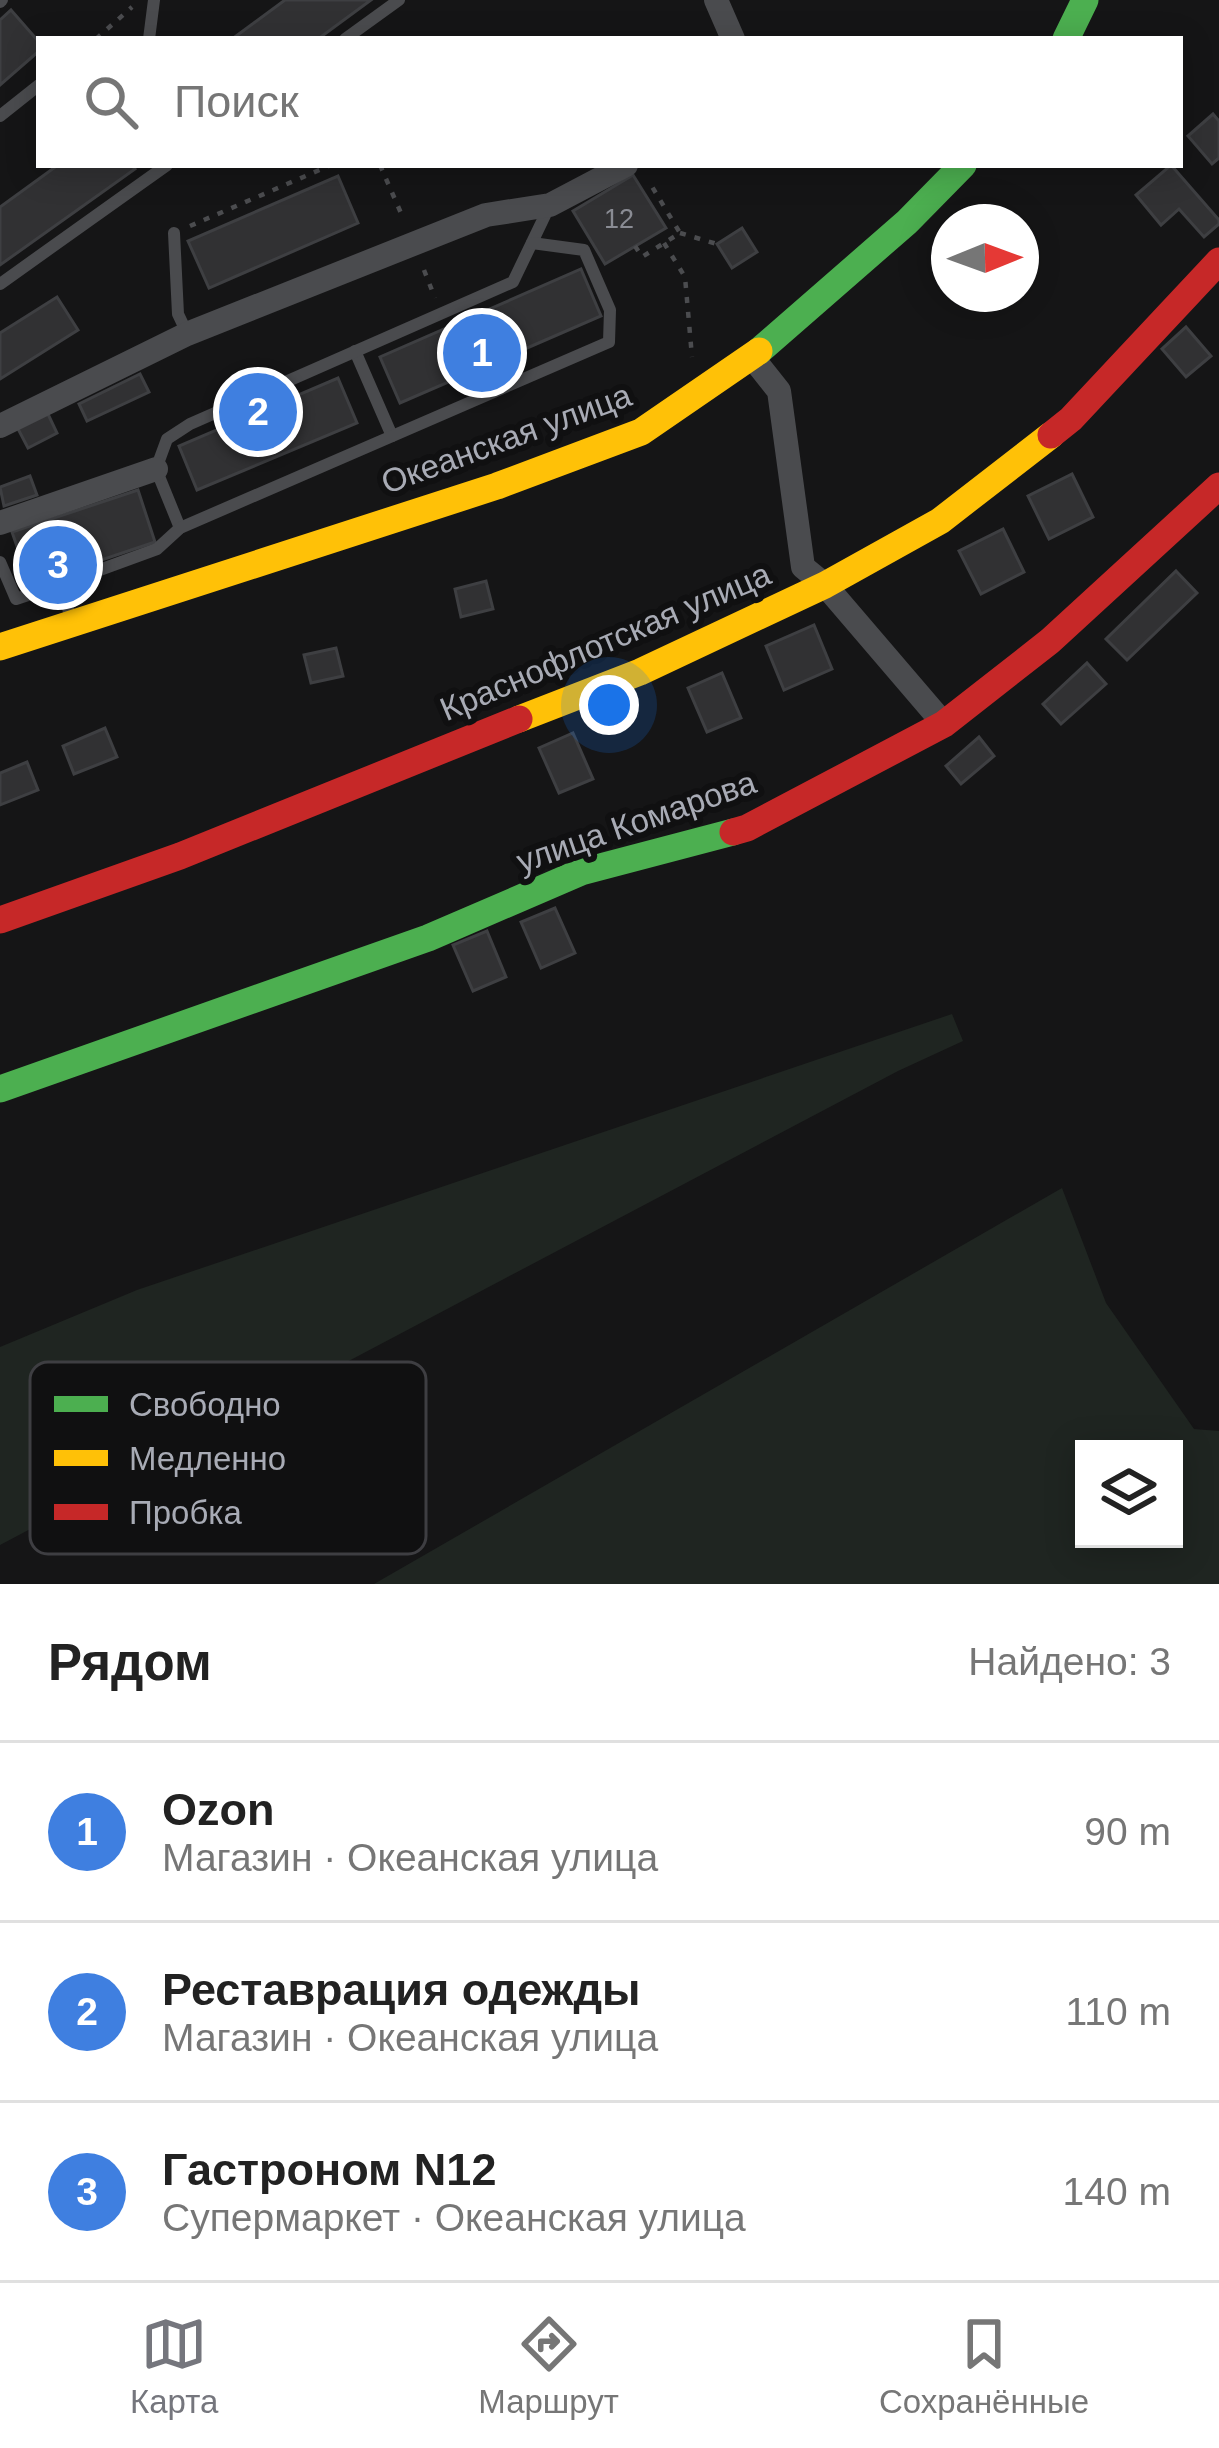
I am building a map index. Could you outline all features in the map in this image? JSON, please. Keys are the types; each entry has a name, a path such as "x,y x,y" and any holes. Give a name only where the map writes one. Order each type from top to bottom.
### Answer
{"street":[{"path":"1067,36 1085,0"},
{"path":"716,1 733,36"},
{"path":"0,426 188,334 486,215 550,205 620,168"},
{"name":"Океанская улица","path":"0,647 497,486 641,432 752,357 907,222 961,168"},
{"name":"Краснофлотская улица","path":"0,920 180,856 640,672 825,585 940,520 1071,419 1219,261"},
{"path":"752,357 779,392 803,567 825,585 944,724"},
{"path":"0,523 156,469"},
{"name":"улица Комарова","path":"0,1089 428,938 581,872 747,828 944,724 1050,641 1219,486"}],"lane":[{"path":"149,36 154,0"},
{"path":"348,36 399,0"},
{"path":"0,116 36,87"},
{"path":"0,284 163,168"},
{"path":"180,528 156,469 167,440 190,424 512,282 550,205"},
{"path":"174,232 178,314 188,334"},
{"path":"0,562 16,599 64,583 157,549 180,528 609,342 610,310 584,250 532,243"},
{"path":"355,351 392,436"},
{"path":"64,583 71,624"}],"path":[{"path":"99,36 140,0"},
{"path":"174,232 324,168"},
{"path":"381,168 441,313"},
{"path":"641,168 680,233 717,244"},
{"path":"635,246 642,257 680,233"},
{"path":"664,243 685,278 693,372"}],"shaded area":[{"path":"952,1014 963,1041 347,1362 30,1362 30,1529 0,1545 0,1347 137,1290"},
{"path":"1062,1188 1106,1303 1194,1429 1219,1431 1219,1584 374,1584"}],"building":[{"path":"285,0 371,0 322,36 236,36"},
{"path":"11,10 36,39 36,54 0,85 0,20"},
{"path":"1213,114 1219,121 1219,158 1212,164 1188,136"},
{"path":"54,168 135,169 0,265 0,207"},
{"path":"1174,168 1219,224 1204,237 1179,209 1161,225 1136,195"},
{"path":"633,175 666,228 605,264 573,211"},
{"path":"338,176 358,223 209,288 188,241"},
{"path":"742,228 757,252 732,268 717,244"},
{"path":"581,269 601,316 400,403 380,357"},
{"path":"57,297 78,330 0,379 0,333"},
{"path":"1186,327 1211,356 1186,377 1162,349"},
{"path":"140,374 149,392 87,421 79,404"},
{"path":"338,378 357,423 197,490 179,446"},
{"path":"47,412 57,433 28,448 17,427"},
{"path":"1072,474 1093,517 1049,539 1028,496"},
{"path":"30,476 37,495 4,506 0,487"},
{"path":"138,490 155,542 30,584 12,532"},
{"path":"1003,529 1024,572 981,594 959,551"},
{"path":"1176,571 1197,593 1127,660 1106,639"},
{"path":"486,581 493,609 461,617 455,589"},
{"path":"814,625 832,669 784,690 766,646"},
{"path":"336,648 343,676 311,683 304,655"},
{"path":"1087,663 1106,684 1061,724 1043,704"},
{"path":"722,673 741,718 707,732 688,688"},
{"path":"105,728 117,757 74,774 63,746"},
{"path":"573,733 593,779 559,793 539,748"},
{"path":"979,737 994,756 961,784 946,766"},
{"path":"27,762 38,790 0,805 0,773"},
{"path":"555,908 575,953 541,968 521,922"},
{"path":"487,931 506,977 473,991 453,945"}],"traffic: fast":[{"path":"1067,36 1085,0"},
{"path":"759,351 907,222 960,168"},
{"path":"0,1089 428,938 581,872 733,832"}],"traffic: slow":[{"path":"0,647 497,486 641,432 759,351"},
{"path":"519,719 640,672 825,585 940,521 1051,435"}],"traffic: jam":[{"path":"1051,435 1219,261"},
{"path":"733,832 944,724 1050,641 1219,486"},
{"path":"0,920 180,856 519,719"}],"place":[{"name":"Ozon","path":"482,353"},
{"name":"Реставрация одежды","path":"258,412"},
{"name":"Гастроном N12","path":"58,565"}]}
